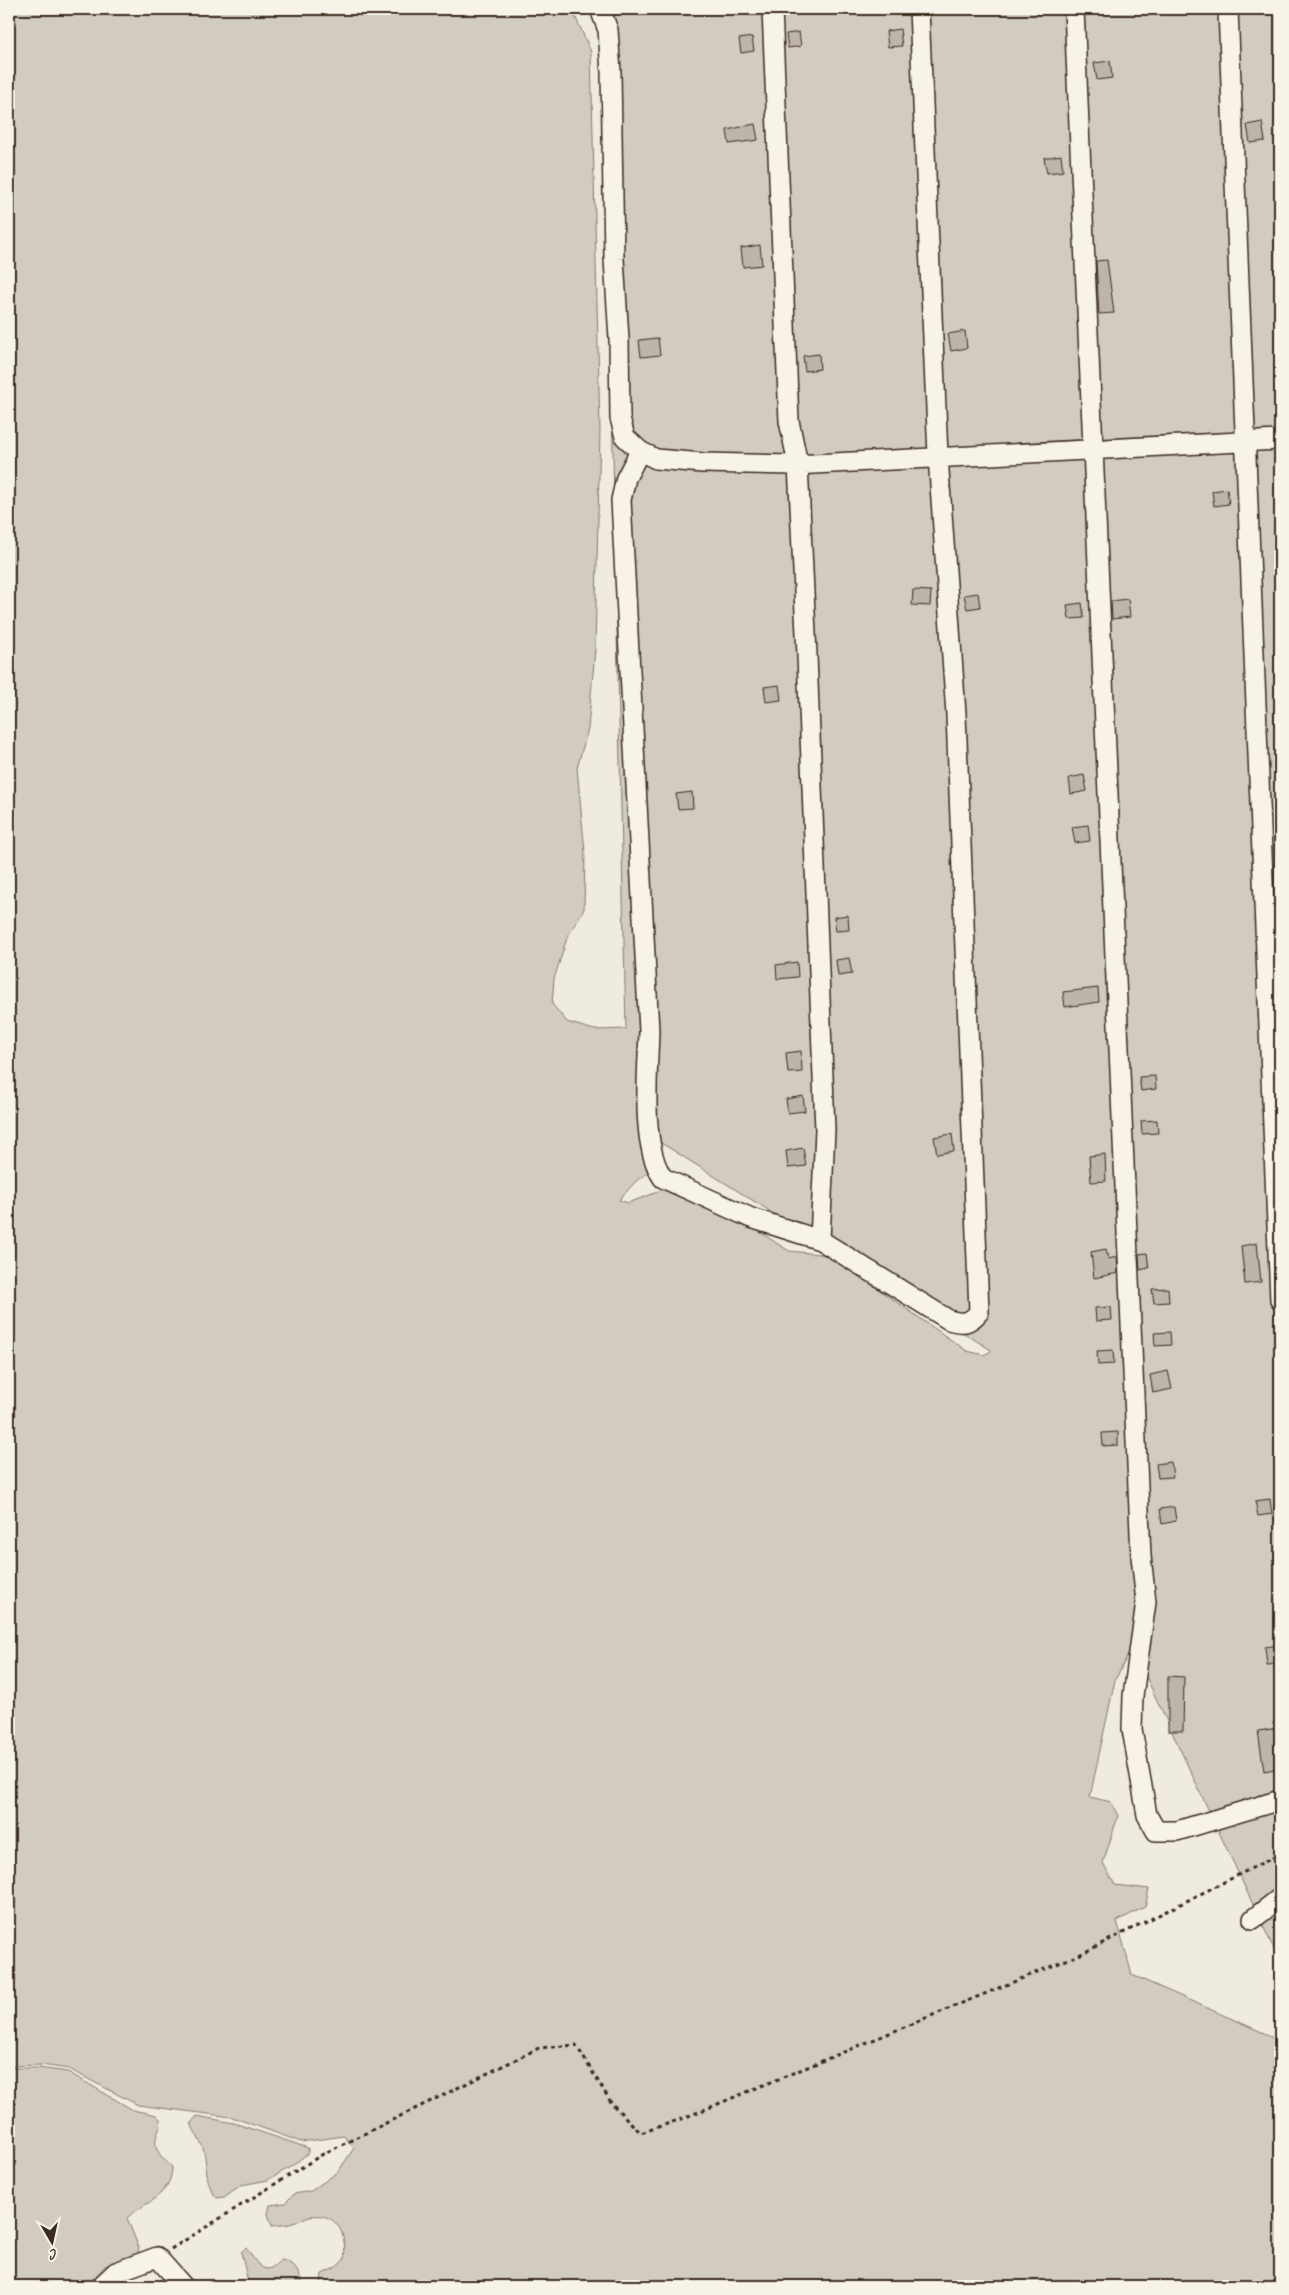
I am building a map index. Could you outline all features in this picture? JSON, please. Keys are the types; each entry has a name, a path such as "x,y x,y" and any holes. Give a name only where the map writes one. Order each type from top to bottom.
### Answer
{"street":[{"path":"600,9 608,30 611,72 614,259 619,338 620,418 625,437 640,451 656,460 703,463 798,464 1280,440"},
{"path":"772,9 789,421 798,464 825,1130 820,1240"},
{"path":"640,451 626,478 621,500 649,1031 647,1094 650,1144 656,1169 662,1178 752,1218 820,1240 949,1320 962,1324 972,1321 979,1312 956,714 938,456 919,9"},
{"path":"1074,9 1141,1556 1146,1602 1133,1696 1132,1729 1147,1815 1156,1831 1177,1831 1280,1800"},
{"path":"1228,9 1280,1300"},
{"path":"1253,1919 1280,1898"},
{"path":"101,2286 116,2272 157,2257 183,2286"}],"path":[{"path":"157,2257 323,2154 539,2048 576,2045 612,2104 641,2133 684,2118 1081,1954 1280,1854"}],"shaded area":[{"path":"9,9 572,9 591,52 600,430 595,650 588,729 577,768 585,852 584,909 567,938 554,979 552,1004 567,1022 594,1030 626,1029 603,9 1280,9 1280,1962 1132,1647 1115,1680 1090,1797 1111,1802 1118,1816 1103,1863 1115,1885 1149,1889 1145,1907 1117,1921 1132,1975 1280,2040 1280,2286 321,2286 322,2274 335,2268 344,2260 344,2243 335,2222 320,2216 310,2216 290,2224 272,2226 268,2214 270,2205 285,2203 294,2194 311,2191 338,2172 354,2148 344,2136 301,2142 232,2117 138,2105 69,2069 41,2065 9,2066","holes":["647,1134 991,1350 984,1355 967,1351 829,1255 789,1251 755,1229 663,1190 628,1203 619,1200 636,1181 649,1172"]},
{"path":"9,2068 39,2068 68,2072 133,2110 156,2115 160,2119 156,2145 162,2157 172,2167 171,2177 156,2198 127,2218 139,2248 137,2256 105,2266 87,2286 9,2285"},
{"path":"197,2116 234,2123 308,2148 308,2153 292,2166 268,2180 241,2185 224,2197 217,2198 208,2181 203,2148 191,2123"},
{"path":"246,2248 263,2268 271,2268 281,2260 290,2263 298,2273 303,2286 249,2286 241,2252"}],"building":[{"path":"900,29 902,46 888,47 886,31"},
{"path":"799,32 801,46 788,48 786,34"},
{"path":"752,37 754,51 741,53 739,39"},
{"path":"1110,61 1112,78 1097,80 1094,63"},
{"path":"1262,122 1265,141 1250,143 1247,125"},
{"path":"755,124 758,140 729,144 727,130"},
{"path":"1061,155 1063,171 1047,173 1044,158"},
{"path":"760,245 762,265 743,267 741,248"},
{"path":"1107,260 1114,313 1099,314 1096,261"},
{"path":"965,331 967,348 951,351 948,334"},
{"path":"658,338 660,355 641,357 639,340"},
{"path":"819,354 820,369 805,371 803,356"},
{"path":"1227,489 1229,504 1214,506 1212,491"},
{"path":"913,590 931,591 930,606 912,605"},
{"path":"978,593 980,607 967,609 964,595"},
{"path":"1128,599 1130,617 1112,619 1111,601"},
{"path":"1082,603 1084,618 1069,619 1067,605"},
{"path":"779,685 781,700 766,702 764,687"},
{"path":"1084,775 1087,791 1071,794 1069,778"},
{"path":"692,792 693,808 678,809 676,794"},
{"path":"1088,825 1090,841 1075,843 1072,827"},
{"path":"848,915 849,930 836,931 834,917"},
{"path":"849,958 852,974 838,976 836,960"},
{"path":"797,962 798,977 777,979 776,965"},
{"path":"1098,988 1099,1002 1065,1007 1063,992"},
{"path":"801,1051 802,1072 788,1073 786,1053"},
{"path":"1155,1076 1156,1089 1141,1091 1139,1077"},
{"path":"803,1096 805,1111 788,1113 786,1099"},
{"path":"1157,1120 1158,1133 1142,1134 1141,1121"},
{"path":"952,1134 954,1151 937,1154 934,1137"},
{"path":"803,1148 806,1166 788,1168 786,1151"},
{"path":"1105,1154 1106,1181 1091,1182 1089,1156"},
{"path":"1257,1243 1261,1282 1245,1284 1241,1246"},
{"path":"1106,1249 1108,1259 1117,1257 1118,1273 1094,1278 1091,1252"},
{"path":"1147,1253 1149,1268 1140,1270 1139,1254"},
{"path":"1168,1288 1169,1302 1154,1303 1152,1289"},
{"path":"1111,1307 1112,1320 1096,1321 1095,1308"},
{"path":"1170,1332 1171,1345 1155,1346 1154,1333"},
{"path":"1113,1350 1114,1364 1098,1365 1097,1351"},
{"path":"1168,1371 1172,1389 1153,1393 1150,1375"},
{"path":"1118,1432 1118,1445 1103,1446 1102,1433"},
{"path":"1171,1462 1173,1477 1158,1478 1156,1464"},
{"path":"1270,1499 1272,1514 1258,1516 1255,1501"},
{"path":"1174,1507 1176,1521 1162,1524 1160,1509"},
{"path":"1279,1645 1280,1664 1267,1665 1265,1647"},
{"path":"1168,1676 1184,1677 1183,1731 1168,1731"},
{"path":"1278,1728 1280,1768 1264,1771 1258,1731"}]}
